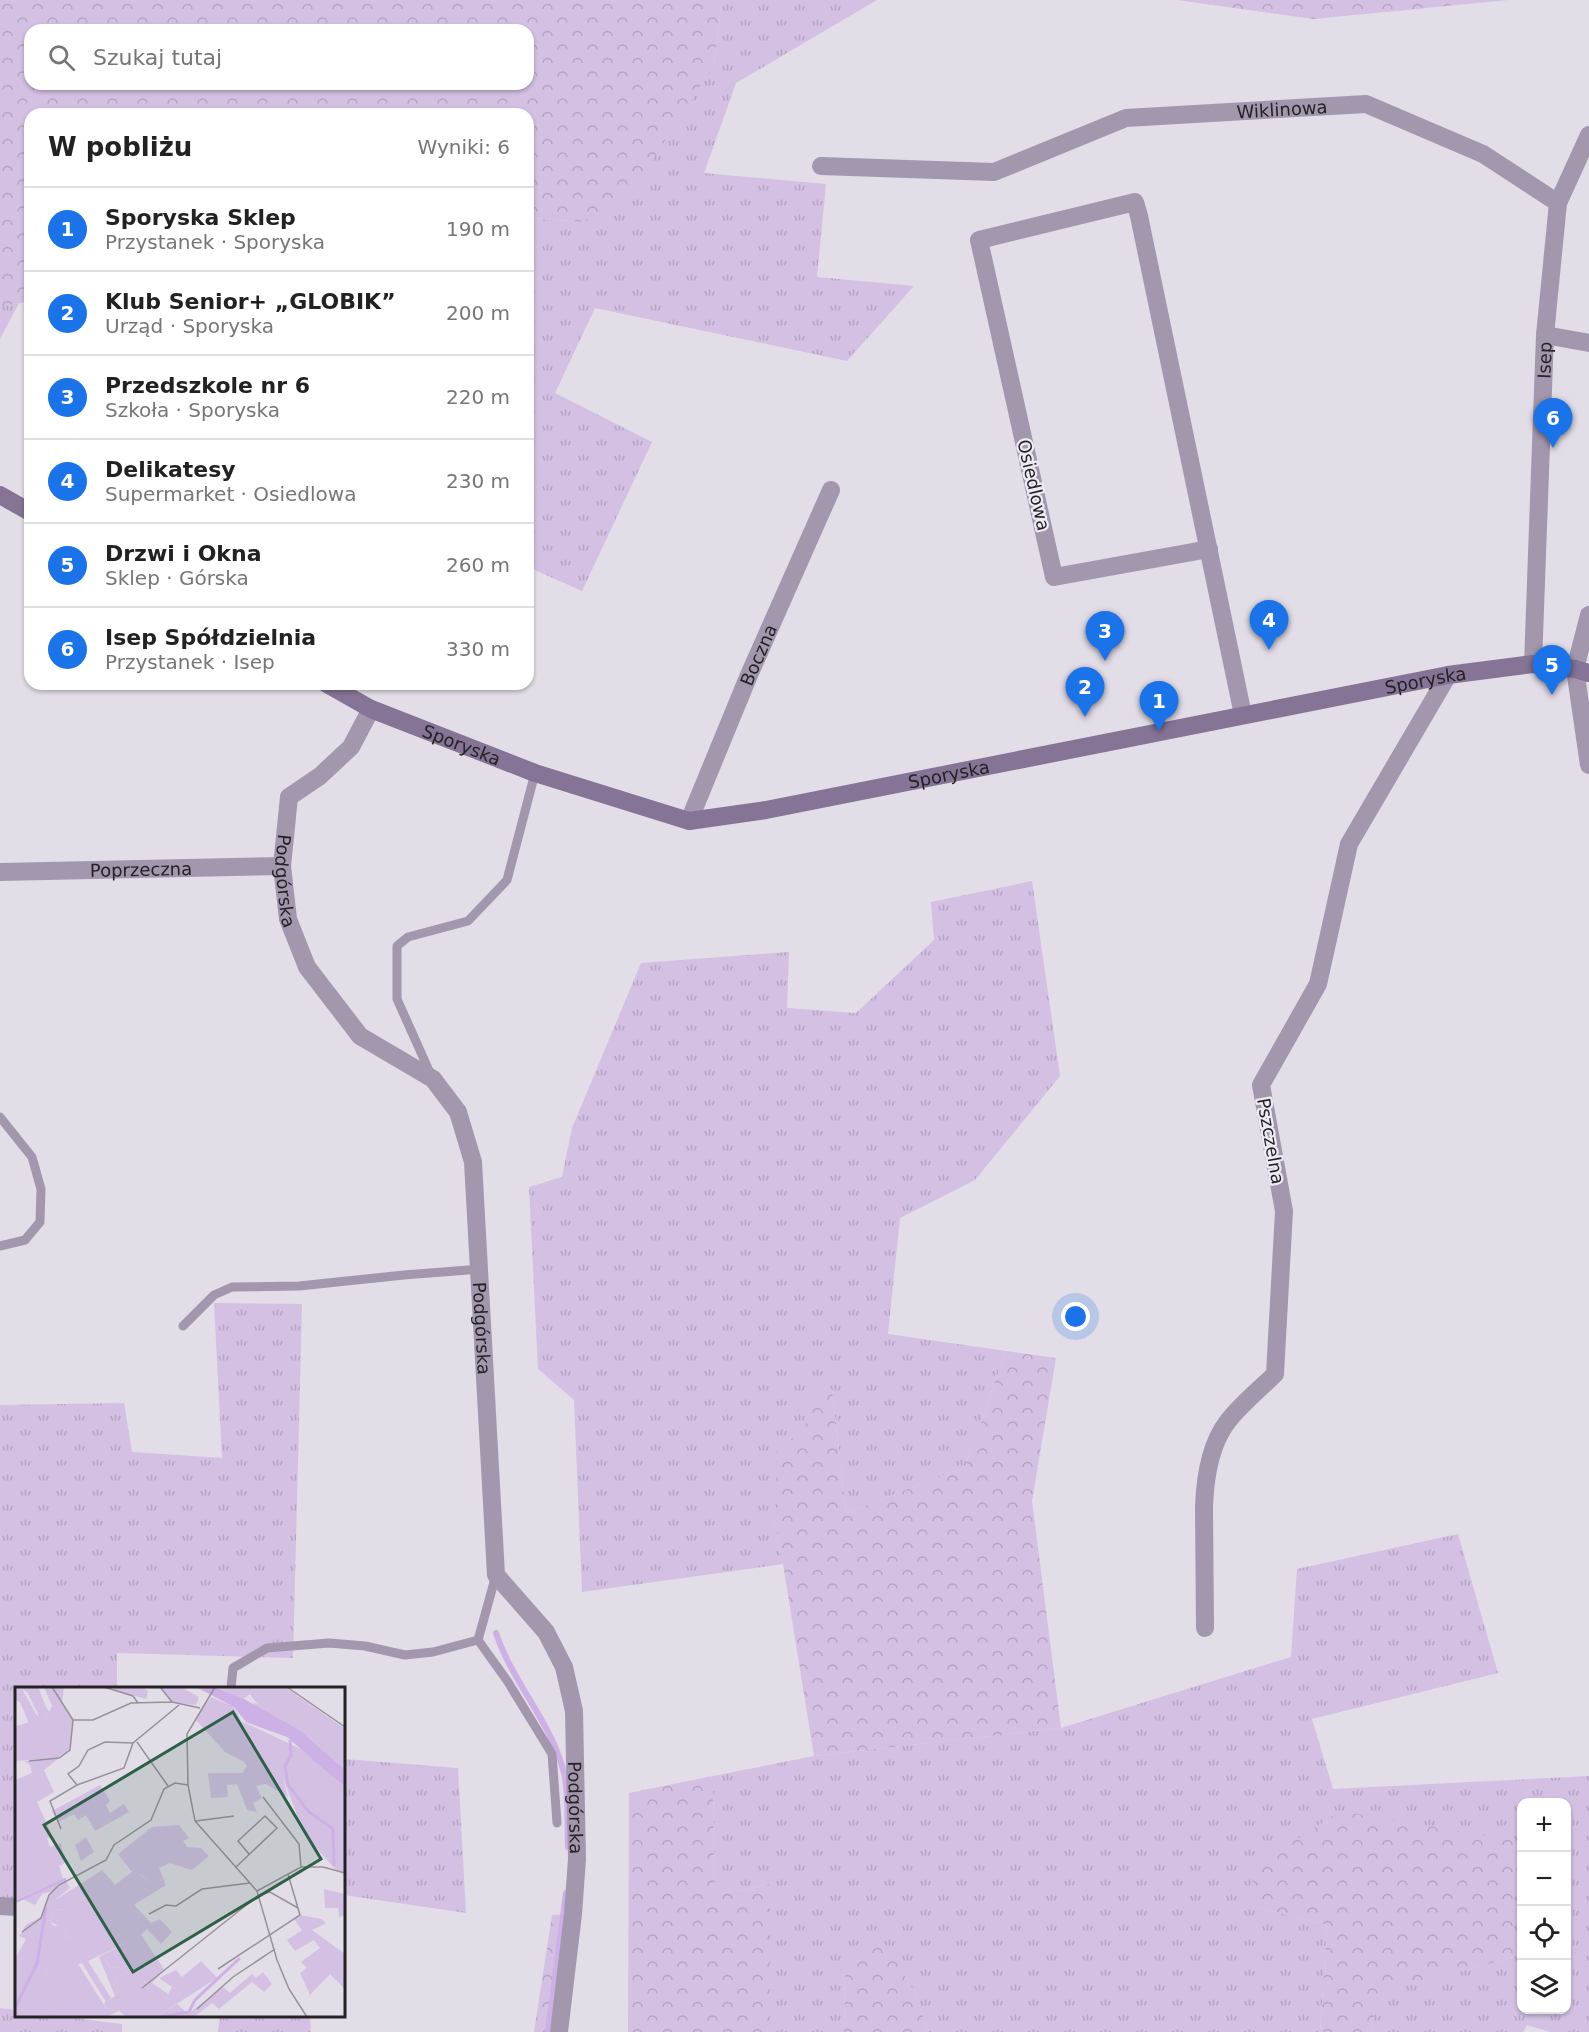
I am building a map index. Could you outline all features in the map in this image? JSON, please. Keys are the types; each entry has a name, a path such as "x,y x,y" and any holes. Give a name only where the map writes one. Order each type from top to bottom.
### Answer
{"street":[{"name":"Wiklinowa","path":"821,166 994,172 1126,118 1366,104 1484,154 1558,203"},
{"name":"Isep","path":"1533,664 1545,335 1558,203 1589,135"},
{"name":"Osiedlowa","path":"1136,202 1209,549 1054,577 979,240 1136,202"},
{"path":"1545,335 1589,343"},
{"name":"Boczna","path":"689,821 749,675 831,490"},
{"path":"0,495 24,509"},
{"path":"1209,549 1243,715"},
{"path":"1589,615 1582,671 1589,765"},
{"name":"Sporyska","path":"338,690 371,709 535,773 689,821 766,810 1448,675 1533,664 1582,671"},
{"name":"Pszczelna","path":"1205,1628 1204,1507 1205,1489 1213,1450 1229,1420 1275,1374 1284,1211 1261,1085 1318,984 1349,844 1448,675"},
{"name":"Podgórska","path":"371,709 351,747 320,776 289,797 282,866 288,919 307,967 360,1036 433,1079 458,1112 473,1162 481,1269 496,1575 546,1632 564,1667 574,1711 577,1859 559,2032"},
{"name":"Poprzeczna","path":"0,872 282,866"},
{"path":"0,1906 15,1907"}],"lane":[{"path":"433,1079 397,999 398,946 408,937 468,921 507,880 535,773"},
{"path":"0,1118 32,1157 41,1189 40,1222 25,1240 0,1246"},
{"path":"183,1326 214,1295 232,1287 299,1286 481,1269"},
{"path":"478,1640 496,1575"},
{"path":"231,1687 233,1668 267,1648 329,1643 365,1646 405,1655 433,1652 478,1640"},
{"path":"478,1640 508,1682 552,1754 557,1823"}],"green space":[{"path":"0,0 722,0 714,65 637,184 583,222 534,218 534,108 24,108 24,302 0,307"},
{"path":"722,0 877,0 736,83 704,173 826,184 817,277 914,286 847,361 595,308 555,393 652,442 582,591 534,570 534,218 583,222 714,65"},
{"path":"1177,0 1508,0 1314,19"},
{"path":"19,303 0,339 0,307"},
{"path":"1032,881 1060,1076 975,1180 900,1218 888,1334 1006,1351 965,1467 846,1513 832,1389 805,1431 775,1523 783,1564 582,1592 574,1400 538,1369 529,1187 562,1177 572,1128 641,963 789,952 787,1008 856,1013 934,940 931,902"},
{"path":"214,1303 302,1304 293,1658 117,1653 117,1687 15,1687 15,1907 0,1906 0,1405 124,1403 132,1452 222,1458"},
{"path":"1006,1351 1056,1358 1032,1501 1061,1728 814,1756 775,1523 777,1447 805,1431 810,1386 832,1389 846,1513 965,1467"},
{"path":"1458,1534 1498,1673 1312,1719 1333,1789 1589,1776 1589,2032 1550,2032 1527,2025 1523,2032 1372,2032 1376,1994 1513,1957 1248,1905 1327,1925 1320,2032 929,2032 914,1991 845,1967 844,2032 770,2032 770,1884 714,1895 713,1776 814,1756 1061,1728 1291,1657 1297,1569"},
{"path":"345,1759 458,1768 466,1913 345,1895"},
{"path":"713,1776 714,1895 770,1884 770,2032 628,2032 629,1793"},
{"path":"1340,1811 1517,1841 1513,1957 1377,1994 1372,2032 1320,2032 1327,1925 1248,1905 1256,1866"},
{"path":"573,1914 559,2032 534,2032 552,1915"},
{"path":"882,1939 914,1991 929,2032 844,2032 845,1967"},
{"path":"0,2008 15,2010 15,2017 65,2017 122,2024 122,2032 0,2032"},
{"path":"220,2017 310,2017 311,2032 218,2032"}],"waterway":[{"path":"496,1633 512,1669 551,1737 558,1755 567,1790 568,1847"},
{"path":"548,2032 566,1893"}],"place":[{"name":"Isep Spółdzielnia","path":"1553,448"},
{"name":"Delikatesy","path":"1269,650"},
{"name":"Przedszkole nr 6","path":"1105,661"},
{"name":"Drzwi i Okna","path":"1552,695"},
{"name":"Klub Senior+ „GLOBIK”","path":"1085,717"},
{"name":"Sporyska Sklep","path":"1159,731"}]}
